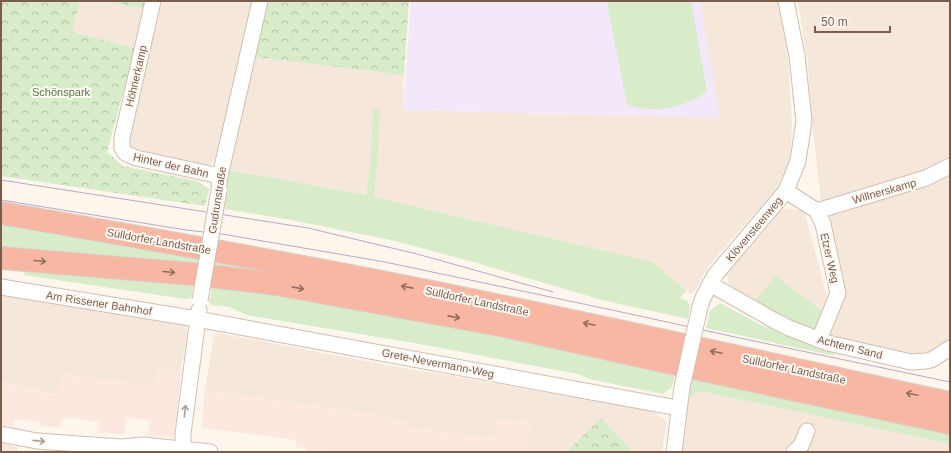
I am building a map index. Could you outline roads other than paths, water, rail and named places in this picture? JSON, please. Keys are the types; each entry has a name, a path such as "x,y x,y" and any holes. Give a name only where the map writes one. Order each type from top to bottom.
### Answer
{"highway":[{"name":"Sülldorfer Landstraße","path":"1,214 234,254 431,291 613,329 950,403"},
{"name":"Sülldorfer Landstraße","path":"1,258 192,274 298,288 505,326 950,423"}],"street":[{"name":"Höhnerkamp","path":"123,151 121,142 153,1"},
{"name":"Gudrunstraße","path":"185,449 183,434 197,319 219,183 260,1"},
{"name":"Klövensteenweg","path":"674,452 678,408 703,298 715,275 786,190 798,161 804,121 797,56 786,1"},
{"name":"Hinter der Bahn","path":"123,151 127,155 219,183"},
{"name":"Willnerskamp","path":"817,211 926,178 950,166"},
{"path":"786,190 817,211"},
{"name":"Etzer Weg","path":"817,211 823,224 838,293 819,340"},
{"name":"Achtern Sand","path":"710,284 775,321 828,344 911,362 931,360 950,348"},
{"name":"Am Rissener Bahnhof","path":"1,288 197,319"},
{"name":"Grete-Nevermann-Weg","path":"197,319 678,408"},
{"path":"794,452 801,446 807,430"},
{"path":"1,434 37,441 121,449 143,445 210,452"}],"tram line":[{"path":"1,180 308,228 417,254 553,292"},
{"path":"1,200 186,230 222,234 385,262 950,382"}],"park label":[{"name":"Schönspark","path":"61,92"}]}
